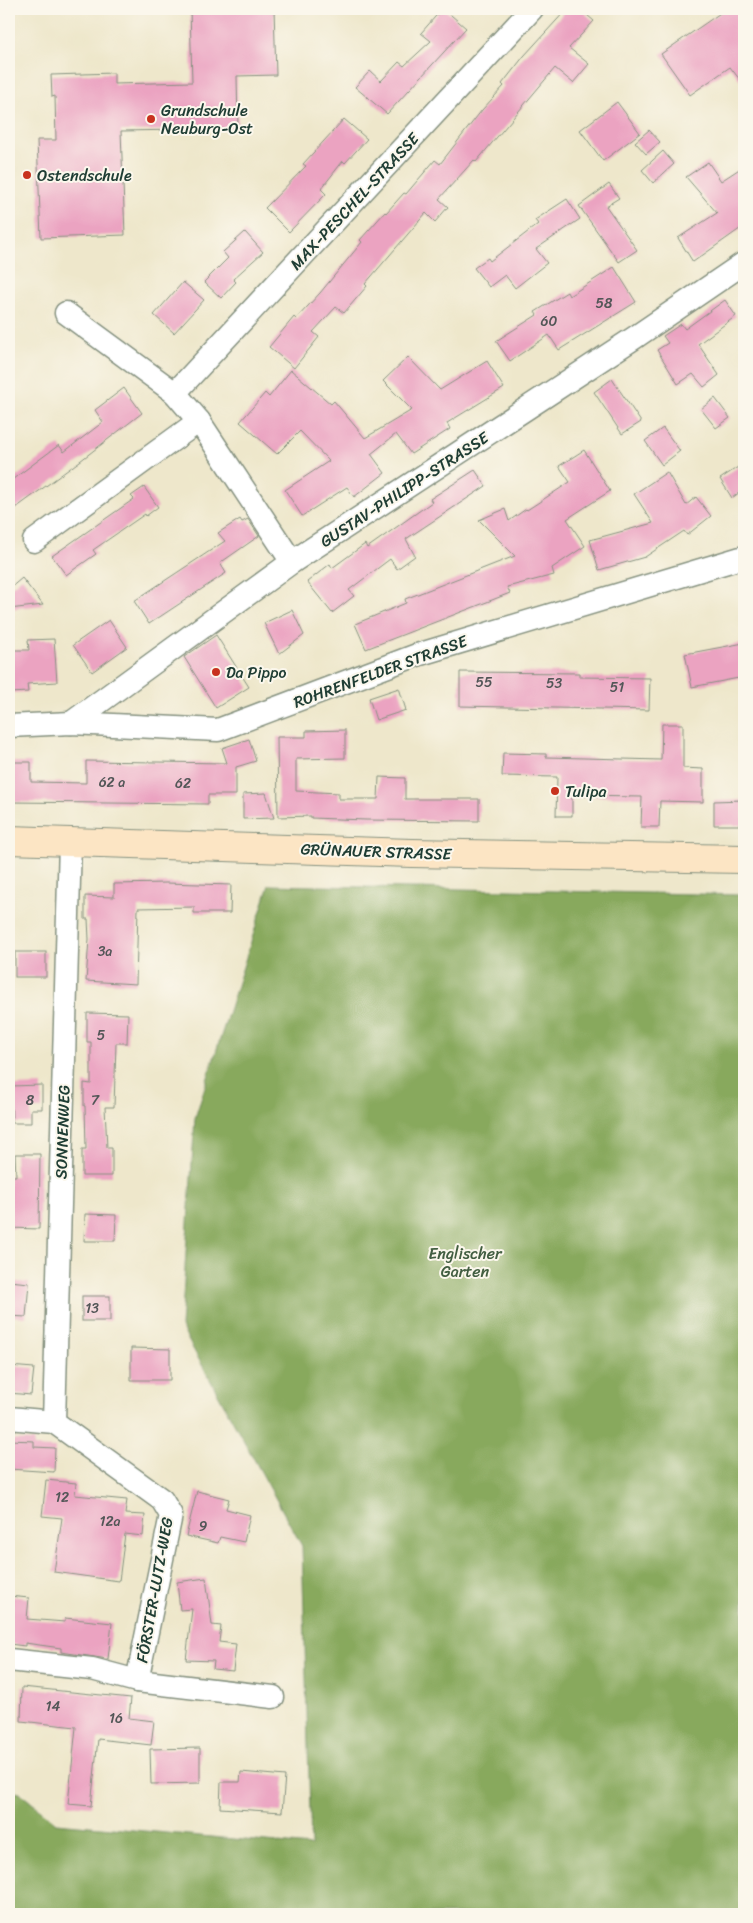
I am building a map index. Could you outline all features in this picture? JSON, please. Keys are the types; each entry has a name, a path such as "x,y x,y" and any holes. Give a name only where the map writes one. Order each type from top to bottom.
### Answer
{"street":[{"name":"MAX-PESCHEL-STRASSE","path":"175,393 532,9"},
{"name":"GUSTAV-PHILIPP-STRASSE","path":"70,723 292,562 634,338 744,262"},
{"path":"66,313 175,393 199,421 292,562"},
{"path":"34,541 199,421"},
{"name":"ROHRENFELDER STRASSE","path":"9,726 70,723 218,730 417,655 744,558"},
{"name":"GRÜNAUER STRASSE","path":"9,840 412,853 744,859"},
{"name":"SONNENWEG","path":"54,1422 70,842"},
{"path":"9,1418 54,1422"},
{"name":"FÖRSTER-LUTZ-WEG","path":"54,1422 162,1500 171,1514 137,1681"},
{"path":"9,1660 92,1669 137,1681 272,1697"}],"green space":[{"name":"Englischer Garten","path":"269,885 744,895 744,1914 9,1914 9,1791 20,1793 56,1823 311,1846 302,1546 181,1327 195,1118"}],"building":[{"name":"Grundschule Neuburg-Ost","path":"190,9 274,9 276,75 237,76 238,129 121,131 125,235 41,238 37,140 56,140 55,96 52,97 51,75 114,73 114,84 192,82"},
{"path":"442,9 466,28 387,114 355,87 370,71 381,81 399,62 404,66 431,41 421,33"},
{"path":"567,9 580,9 594,21 569,48 589,64 573,83 555,68 476,162 474,160 439,199 448,207 435,222 426,213 365,284 367,286 344,313 336,307 313,332 319,337 294,368 269,347 294,317 296,319 320,293 362,242 360,240 385,212 404,193 406,194 435,160 440,164 482,110 504,86 502,84 524,56"},
{"path":"726,9 744,9 744,85 730,67 690,95 661,54"},
{"path":"617,102 640,133 603,161 580,130"},
{"path":"344,119 367,139 345,163 343,161 321,189 326,194 289,232 265,208 306,166 303,164"},
{"path":"649,130 660,142 646,154 635,142"},
{"path":"663,151 674,164 653,183 642,170"},
{"path":"708,162 721,181 744,166 744,226 693,262 678,238 717,213 686,177"},
{"path":"609,184 619,198 606,206 637,250 619,262 579,206"},
{"path":"567,199 580,219 536,249 547,263 515,288 505,275 489,287 474,268 488,258 490,261 538,224 535,220"},
{"path":"245,232 263,252 233,279 236,282 221,298 204,282 228,258 223,252"},
{"path":"614,267 636,302 559,350 549,335 510,361 496,341 537,315 535,312 567,292 569,296"},
{"path":"183,282 204,300 174,333 154,315"},
{"path":"725,300 736,316 698,344 719,375 704,387 693,374 678,384 657,350 668,343 663,336 681,324 685,329"},
{"path":"408,357 440,390 487,361 504,388 447,423 450,429 411,454 396,434 371,454 385,473 354,497 347,487 302,516 285,490 329,461 300,431 277,454 240,422 265,393 269,397 291,370 331,404 334,401 365,438 412,410 383,381"},
{"path":"612,379 641,422 622,434 594,392"},
{"path":"124,388 142,413 9,513 9,482 59,445 64,452 103,422 95,410"},
{"path":"715,398 730,418 716,428 701,409"},
{"path":"663,428 680,451 662,465 645,441"},
{"path":"584,450 610,491 567,519 585,546 552,568 554,575 507,587 510,593 366,649 355,624 406,603 405,599 515,556 479,520 505,509 509,521 570,482 559,466"},
{"path":"744,463 744,489 732,498 720,479"},
{"path":"475,470 486,486 406,539 415,556 397,569 390,559 349,590 354,596 332,613 307,582 330,564 332,568 365,544 367,548 432,502 430,499"},
{"path":"667,472 686,505 696,497 711,516 687,535 684,531 645,557 599,570 590,540 653,523 634,494"},
{"path":"144,487 158,507 93,550 96,554 66,575 52,556 134,499 131,496"},
{"path":"240,519 242,522 248,519 259,536 220,563 226,573 149,624 134,601 225,541 218,533"},
{"path":"22,578 43,605 9,609 9,589"},
{"path":"292,610 304,635 279,654 264,623"},
{"path":"109,620 127,647 92,672 73,645"},
{"name":"Da Pippo","path":"216,635 249,687 216,708 184,657"},
{"path":"54,639 57,682 27,684 28,692 9,693 9,650 29,650 28,640"},
{"path":"744,643 744,677 692,687 685,654"},
{"path":"460,672 579,673 579,677 650,678 649,710 460,706"},
{"path":"399,688 406,710 376,720 369,698"},
{"path":"662,724 683,724 683,768 703,769 703,802 660,801 659,827 641,827 642,797 572,796 572,816 556,816 557,777 502,776 503,753 546,754 546,757 661,760"},
{"path":"345,730 345,758 296,759 296,791 339,793 339,799 378,799 379,777 405,778 405,799 479,799 479,821 366,820 311,818 311,816 278,817 277,737 306,737 306,731"},
{"path":"249,739 256,761 236,767 236,795 208,795 208,804 9,802 9,762 31,762 31,782 86,783 86,761 227,763 222,748"},
{"path":"266,793 274,818 243,819 243,794"},
{"path":"743,800 743,825 714,825 714,801"},
{"path":"114,884 231,885 230,913 194,913 194,907 138,908 136,984 86,981 89,939 88,919 85,919 85,896 114,897"},
{"path":"15,952 46,952 46,977 15,977"},
{"path":"87,1013 128,1014 127,1043 116,1043 114,1107 105,1107 107,1148 112,1148 112,1176 82,1176 82,1149 86,1149 84,1083 91,1084 91,1042 87,1042"},
{"path":"42,1085 42,1109 31,1109 31,1123 12,1123 11,1086"},
{"path":"15,1154 40,1154 39,1229 9,1228 9,1176 16,1176"},
{"path":"85,1214 116,1215 115,1241 84,1241"},
{"path":"9,1281 29,1283 26,1317 9,1316"},
{"path":"82,1296 110,1296 110,1321 82,1321"},
{"path":"131,1348 170,1349 170,1380 131,1380"},
{"path":"9,1366 34,1368 31,1395 9,1393"},
{"path":"9,1440 34,1441 34,1447 55,1448 54,1472 9,1469"},
{"path":"46,1480 76,1483 75,1495 127,1500 125,1514 145,1515 143,1536 125,1534 119,1581 54,1572 62,1518 42,1516"},
{"path":"197,1491 229,1499 226,1509 250,1515 244,1542 220,1537 218,1543 186,1536"},
{"path":"206,1578 212,1625 221,1626 219,1642 236,1644 233,1671 213,1669 214,1661 186,1660 192,1609 180,1610 177,1582"},
{"path":"9,1596 29,1598 27,1619 65,1622 65,1618 112,1623 108,1659 61,1652 61,1648 25,1643 25,1646 9,1644"},
{"path":"22,1687 131,1698 129,1718 154,1721 151,1745 98,1739 91,1806 68,1804 76,1727 21,1721"},
{"path":"200,1748 200,1783 151,1784 150,1749"},
{"path":"241,1772 285,1776 282,1812 220,1808 221,1782 240,1782"}],"place":[{"name":"Grundschule Neuburg-Ost","path":"151,119"},
{"name":"Ostendschule","path":"27,175"},
{"name":"Da Pippo","path":"216,672"},
{"name":"Tulipa","path":"555,791"}]}
